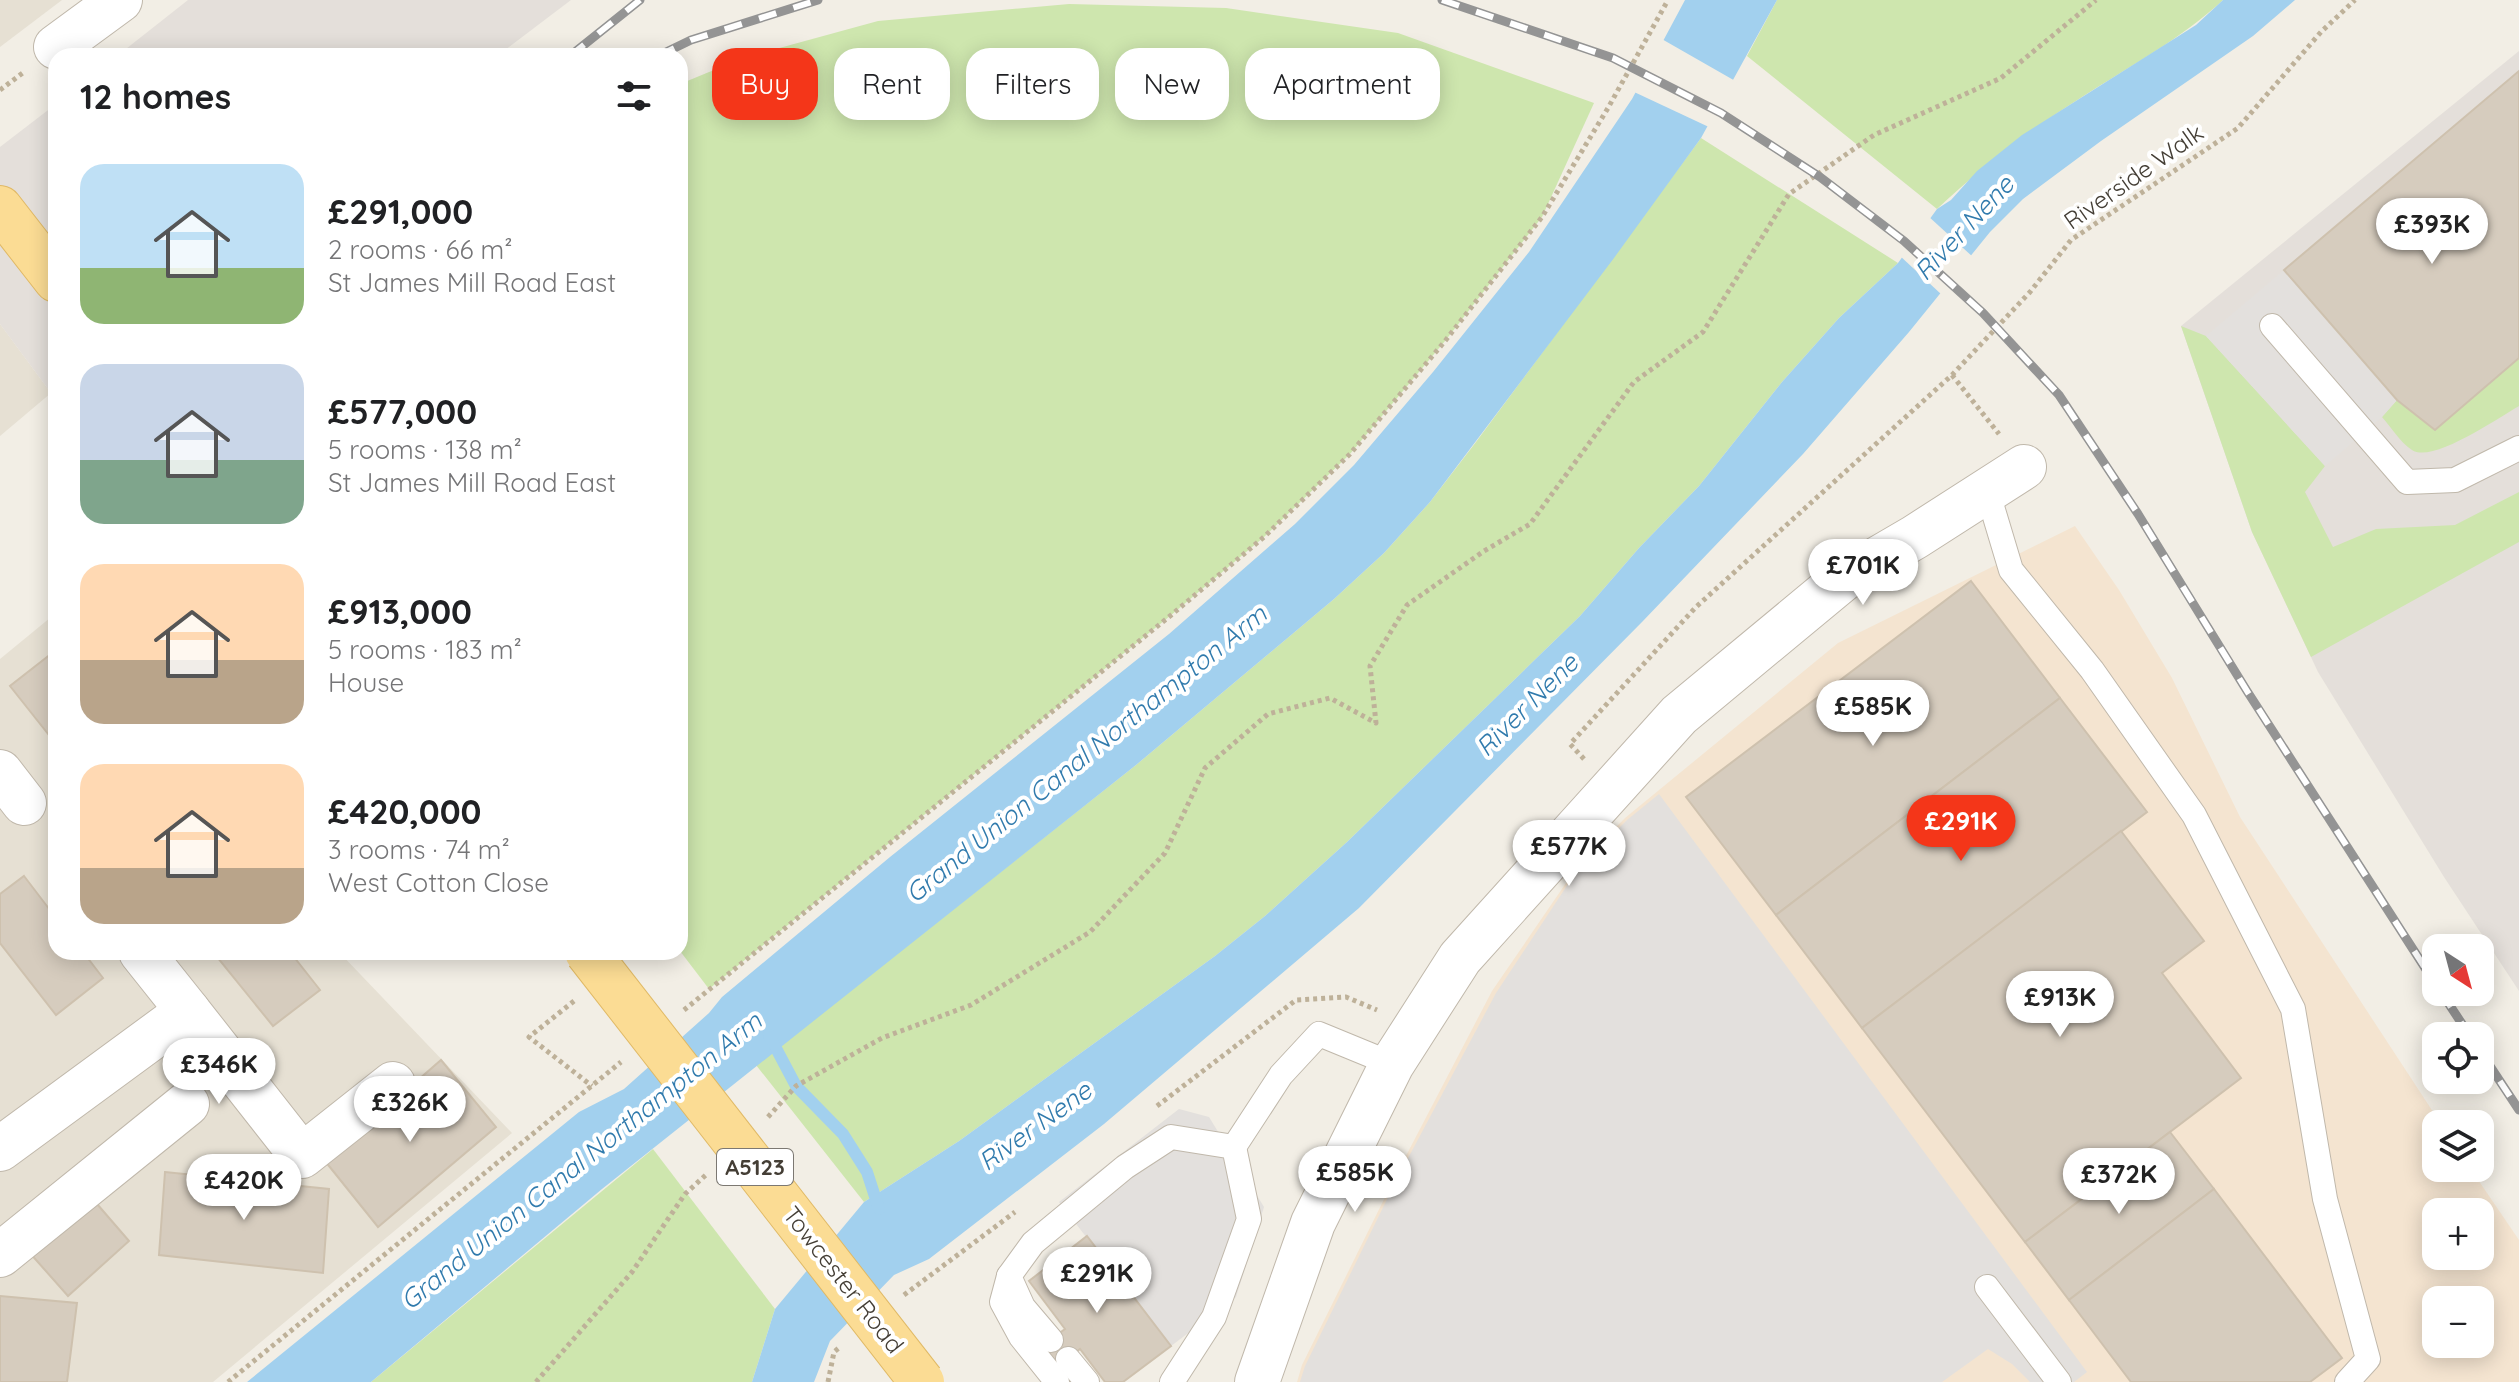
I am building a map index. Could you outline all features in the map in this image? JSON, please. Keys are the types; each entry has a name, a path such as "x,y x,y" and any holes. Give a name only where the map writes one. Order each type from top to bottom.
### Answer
{"main road":[{"path":"0,208 48,270"},
{"name":"Towcester Road","path":"596,964 922,1382"}],"street":[{"path":"56,47 120,0"},
{"path":"1257,1382 1313,1223 1392,1064 1460,958 1679,715 1843,579 2024,467"},
{"path":"147,960 302,1156 393,1084"},
{"path":"0,1149 188,1011"},
{"path":"0,1255 187,1104"}],"lane":[{"path":"2272,326 2407,482 2455,480 2519,448"},
{"path":"1987,490 2011,570 2092,670 2194,815 2293,1009 2325,1199 2368,1359 2347,1382"},
{"path":"1172,1382 1214,1317 1249,1219 1234,1147 1281,1075 1319,1034 1392,1064"},
{"path":"1057,1382 1021,1337 1002,1302 1009,1276 1033,1243 1125,1167 1171,1137 1234,1147"},
{"path":"1009,1276 1023,1307 1051,1340"},
{"path":"1987,1287 2059,1382"},
{"path":"1068,1359 1087,1382"}],"path":[{"path":"674,1018 1182,607 1264,537 1350,454 1445,341 1542,217 1668,0"},
{"path":"767,1118 796,1086 882,1038 971,1005 1090,932 1165,853 1205,768 1268,714 1330,698 1376,723 1370,666 1407,605 1484,551 1530,524 1634,382 1703,332 1789,194 1874,135 2001,78 2096,0"},
{"name":"Riverside Walk","path":"1590,765 1570,744 1685,619 1952,375 2030,292 2071,240 2238,128 2321,32 2355,0"},
{"path":"1952,375 2024,467"},
{"path":"592,1086 529,1037 596,964"},
{"path":"228,1382 627,1057"},
{"path":"536,1382 632,1272 685,1194 709,1172"}],"shaded area":[{"path":"0,0 62,0 0,47"},
{"path":"188,0 571,0 508,48 127,48"},
{"path":"2519,51 2519,991 2494,953 2494,934 2482,934 2318,672 2252,532 2181,326"},
{"path":"48,110 48,389 0,324 0,147"},
{"path":"2284,270 2397,400 2325,466 2206,336"},
{"path":"0,324 48,389 48,396 0,436"},
{"path":"2075,526 2119,590 2172,678 2240,817 2432,1110 2422,1110 2422,1182 2480,1182 2490,1198 2422,1198 2422,1270 2494,1270 2494,1203 2519,1240 2519,1382 1297,1382 1302,1365 1397,1173 1492,991 1577,867 1625,818 1838,643"},
{"path":"48,620 48,960 347,960 512,1133 213,1382 0,1382 0,659"},
{"path":"1659,794 2087,1372 2074,1382 2030,1382 2012,1364 1988,1349 1942,1382 1300,1382 1398,1177 1496,993 1578,869 1627,820"},
{"path":"1179,1109 1209,1117 1264,1207 1236,1297 1171,1346 1059,1202"}],"green space":[{"path":"1777,0 2223,0 2173,40 2025,136 1937,209 1747,56"},
{"path":"1069,4 1226,8 1398,33 1440,48 1594,103 1542,217 1445,341 1350,454 1264,537 1170,616 709,989 687,960 688,81 712,71 712,120 818,120 818,48 779,48 878,21"},
{"path":"1701,138 1898,263 1839,318 1782,382 1699,486 1580,616 1347,842 1265,916 1215,956 959,1141 864,1202 756,1065 1136,765 1334,599 1384,553 1430,502 1476,442"},
{"path":"2181,326 2206,336 2325,466 2305,492 2333,547 2376,529 2455,525 2519,492 2519,542 2311,657 2252,532"},
{"path":"2519,358 2519,406 2449,445 2421,453 2412,450 2382,417 2397,400 2436,429"},
{"path":"653,1149 775,1309 752,1382 371,1382"}],"water":[{"name":"Grand Union Canal Northampton Arm","path":"1685,0 1777,0 1701,138 1430,502 1384,553 1334,599 1136,765 602,1189 371,1382 247,1382 579,1112 624,1089 709,1013 722,997 890,857 1169,634 1295,524 1354,465 1529,252 1632,99"},
{"name":"River Nene","path":"2223,0 2295,0 2253,36 2023,199 1990,232 1909,332 1803,454 1359,908 1104,1124 929,1259 894,1275 830,1341 814,1382 752,1382 775,1309 864,1202 959,1141 1215,956 1265,916 1347,842 1580,616 1699,486 1782,382 1839,318 1898,263 1937,209 1951,200 1977,171 2022,135 2196,25"}],"pier":[{"path":"1660,38 1737,82 1711,128 1632,91"},
{"path":"1927,215 1974,258 1942,295 1899,255"}],"building":[{"path":"2519,71 2519,358 2435,430 2397,400 2284,270"},
{"path":"1971,581 2060,698 1776,915 1686,797"},
{"path":"48,656 48,734 10,686"},
{"path":"2060,698 2147,812 1862,1028 1776,915"},
{"path":"2121,831 2204,941 2162,973 2241,1078 2025,1242 1862,1028"},
{"path":"24,876 48,908 48,960 89,960 103,978 56,1015 0,943 0,894"},
{"path":"219,960 296,960 320,990 273,1026"},
{"path":"441,1060 496,1127 378,1227 325,1161"},
{"path":"2170,1132 2214,1189 2069,1300 2025,1242"},
{"path":"165,1172 329,1189 323,1273 159,1255"},
{"path":"2214,1189 2342,1358 2310,1382 2131,1382 2069,1300"},
{"path":"91,1197 129,1241 68,1296 29,1252"},
{"path":"1087,1236 1171,1346 1123,1382 1105,1382 1080,1349 1059,1366 1043,1345 1065,1329 1029,1281"},
{"path":"0,1296 77,1303 67,1382 0,1382"}],"waterway":[{"name":"Grand Union Canal Northampton Arm","path":"769,1035 796,1086 843,1134 867,1172 879,1209"}],"railway":[{"path":"580,48 640,0"},
{"path":"674,48 818,0"},
{"path":"1442,0 1613,58 1721,113 1820,177 1904,241 1983,313 2059,395 2138,514 2247,691 2422,963"},
{"path":"2450,1006 2461,1022"},
{"path":"2494,1072 2519,1110"}]}
